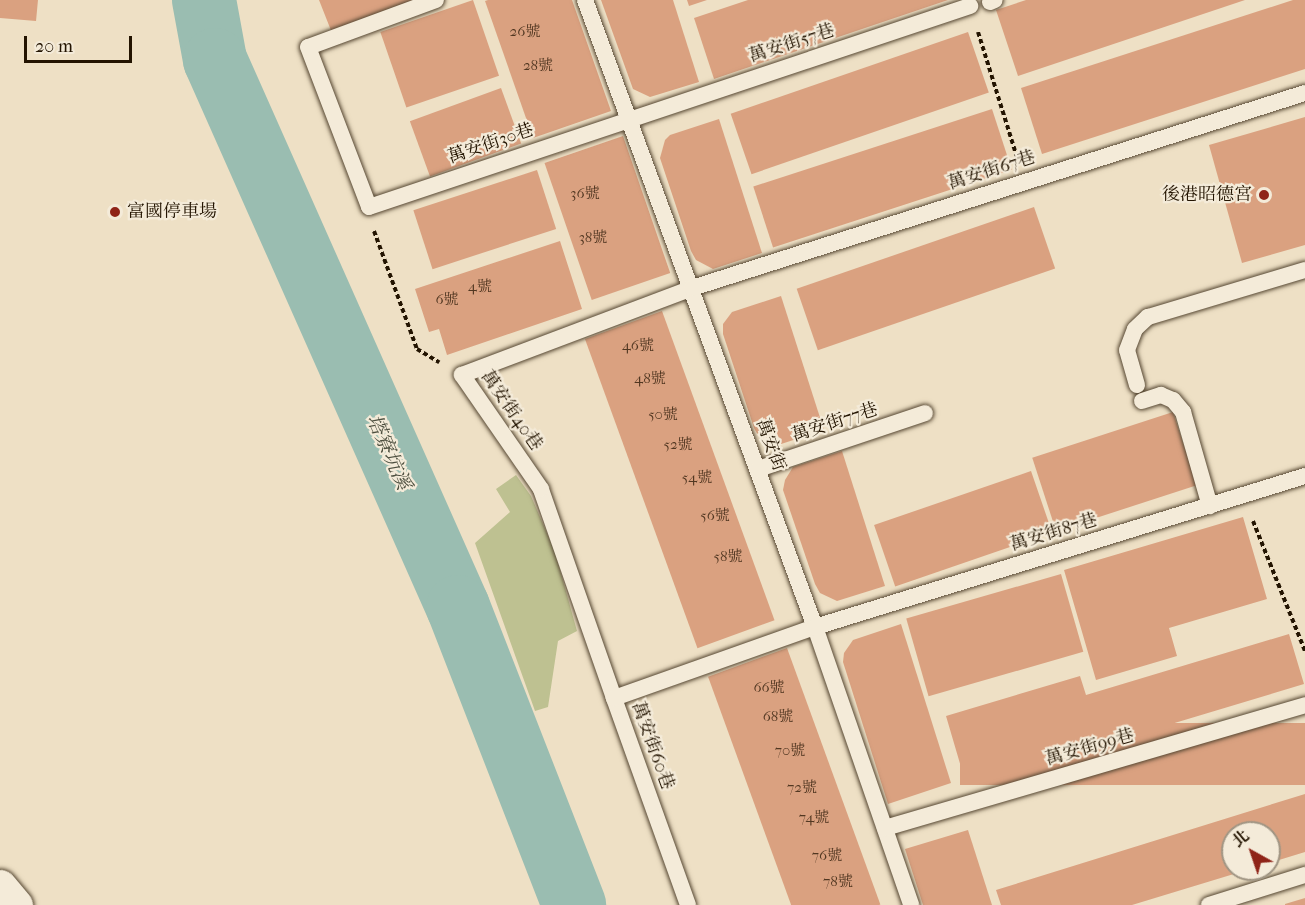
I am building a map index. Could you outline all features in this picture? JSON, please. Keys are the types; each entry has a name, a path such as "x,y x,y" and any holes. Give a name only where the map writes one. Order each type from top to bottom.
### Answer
{"street":[{"path":"0,886 16,905"}],"lane":[{"path":"369,207 308,47 436,0"},
{"name":"萬安街","path":"585,0 815,627 911,905"},
{"name":"萬安街57巷","path":"627,119 970,6"},
{"name":"萬安街67巷","path":"692,288 1305,93"},
{"name":"萬安街30巷","path":"369,207 627,119"},
{"path":"1210,506 1183,412 1173,400 1161,395 1140,393 1127,350 1135,330 1148,317 1305,270"},
{"name":"萬安街40巷","path":"614,698 542,489 462,375 692,288"},
{"name":"萬安街77巷","path":"758,469 925,414"},
{"name":"萬安街87巷","path":"815,627 1305,476"},
{"name":"萬安街60巷","path":"688,905 614,698 815,627"},
{"name":"萬安街99巷","path":"885,828 1305,705"},
{"path":"1209,905 1305,875"}],"path":[{"path":"970,6 1025,181"},
{"path":"369,207 377,246 417,349 462,375"},
{"path":"1243,495 1305,651"}],"green space":[{"path":"516,475 531,496 555,552 577,631 558,641 548,707 535,711 475,543 510,512 496,489"}],"building":[{"path":"0,0 38,0 36,21 0,18"},
{"path":"319,0 414,0 332,33"},
{"path":"473,0 499,76 406,108 380,32"},
{"path":"572,0 611,111 533,138 485,1"},
{"path":"601,0 673,0 699,82 650,97 633,89"},
{"path":"687,0 707,0 689,6"},
{"path":"748,0 948,0 714,79 694,18"},
{"path":"1026,0 1245,0 1018,76 996,10"},
{"path":"1293,0 1305,0 1305,69 1042,154 1021,88"},
{"path":"968,32 989,93 752,174 731,114"},
{"path":"501,88 521,143 430,177 410,121"},
{"path":"992,109 1012,170 773,247 753,187"},
{"name":"後港昭德宮","path":"1305,117 1305,245 1242,263 1209,145"},
{"path":"719,119 762,253 713,269 696,260 691,251 660,158 665,140 670,135"},
{"path":"623,136 670,273 592,300 545,163"},
{"path":"537,170 556,229 433,269 413,210"},
{"path":"1034,207 1055,268 818,350 797,289"},
{"path":"560,241 582,309 447,355 439,329 429,332 415,289"},
{"path":"781,296 824,430 775,446 759,437 754,428 723,334 723,324 732,312"},
{"path":"662,311 775,620 697,648 585,339"},
{"path":"1173,412 1197,485 1056,531 1032,458"},
{"path":"842,451 885,586 837,601 820,593 815,584 783,490 785,480 793,467"},
{"path":"1031,471 1052,532 895,587 874,525"},
{"path":"1243,517 1267,599 1169,628 1177,656 1096,680 1064,570"},
{"path":"1061,574 1083,652 929,696 906,618"},
{"path":"901,624 951,783 888,804 843,662 844,653 853,640"},
{"path":"1289,634 1304,684 1098,746 1092,728 961,767 946,716 1080,676 1086,695"},
{"path":"787,648 880,905 791,905 708,677"},
{"path":"960,723 1305,723 1305,785 960,785"},
{"path":"1305,794 1305,852 1281,859 1281,821 1221,821 1221,878 1132,905 1001,905 996,890"},
{"path":"968,830 992,905 923,905 905,849"},
{"path":"1305,898 1305,905 1285,905 1285,904"}],"waterway":[{"name":"塔寮坑溪","path":"204,0 215,60 458,607 574,905"}],"place":[{"name":"後港昭德宮","path":"1264,195"},
{"name":"富國停車場","path":"115,212"}]}
